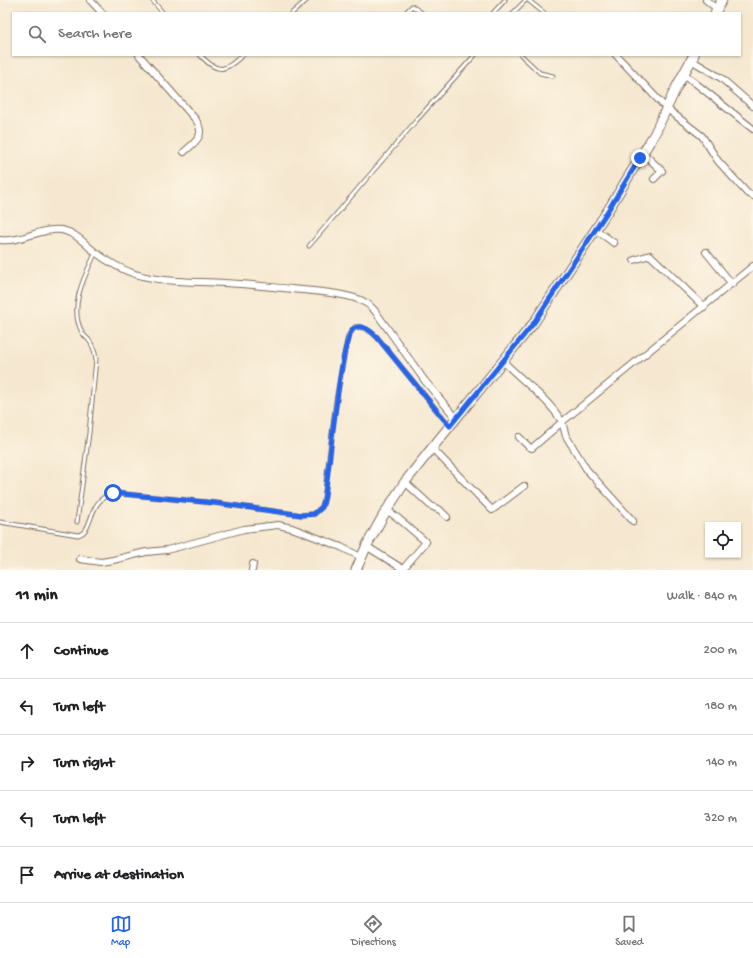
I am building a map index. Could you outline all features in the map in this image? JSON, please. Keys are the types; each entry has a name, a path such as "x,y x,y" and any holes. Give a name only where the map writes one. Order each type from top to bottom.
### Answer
{"main road":[{"path":"716,11 722,0"},
{"path":"356,570 366,546 386,510 405,482 533,324 643,153 658,127 666,108 692,58"}],"street":[{"path":"90,0 101,12"},
{"path":"706,0 716,11"},
{"path":"140,56 200,126 200,135 184,152"},
{"path":"617,56 666,108 702,136 718,161 747,193 753,196"},
{"path":"692,58 721,78 753,106"},
{"path":"684,74 753,129"},
{"path":"643,153 662,171 654,179"},
{"path":"595,229 614,243"},
{"path":"0,240 14,240 50,230 60,230 72,234 121,269 136,275 184,282 266,286 344,296 366,302 375,311 425,381 456,418"},
{"path":"706,252 732,284"},
{"path":"634,260 650,256 704,307"},
{"path":"519,437 532,448 753,266"},
{"path":"503,361 542,397 558,415 562,422 566,436 587,470 633,521"},
{"path":"432,448 492,510 524,486"},
{"path":"405,482 431,506 438,509 447,517"},
{"path":"366,546 403,569 426,542 386,510"},
{"path":"80,559 101,562 113,560 146,552 167,550 244,529 278,525 292,528 341,547 361,557"}],"lane":[{"path":"152,0 162,12"},
{"path":"293,12 307,0"},
{"path":"494,12 505,0"},
{"path":"514,12 527,0 543,12"},
{"path":"406,12 412,6 421,12"},
{"path":"201,56 213,67 224,68 228,67 242,56"},
{"path":"309,246 415,122 474,56"},
{"path":"522,56 540,73 553,76"},
{"path":"77,522 89,433 96,359 92,345 82,333 77,310 82,284 96,252"},
{"path":"0,522 71,534 83,534 95,506 101,498 113,493 215,503 302,515 314,514 322,507 324,500 336,402 343,361 348,336 355,327 360,326 365,328 377,337 450,426"}],"route":[{"path":"113,493 215,503 310,516 314,514 322,507 324,500 336,402 348,336 351,331 355,327 360,326 377,337 450,426 533,324 607,212 640,158"}]}
